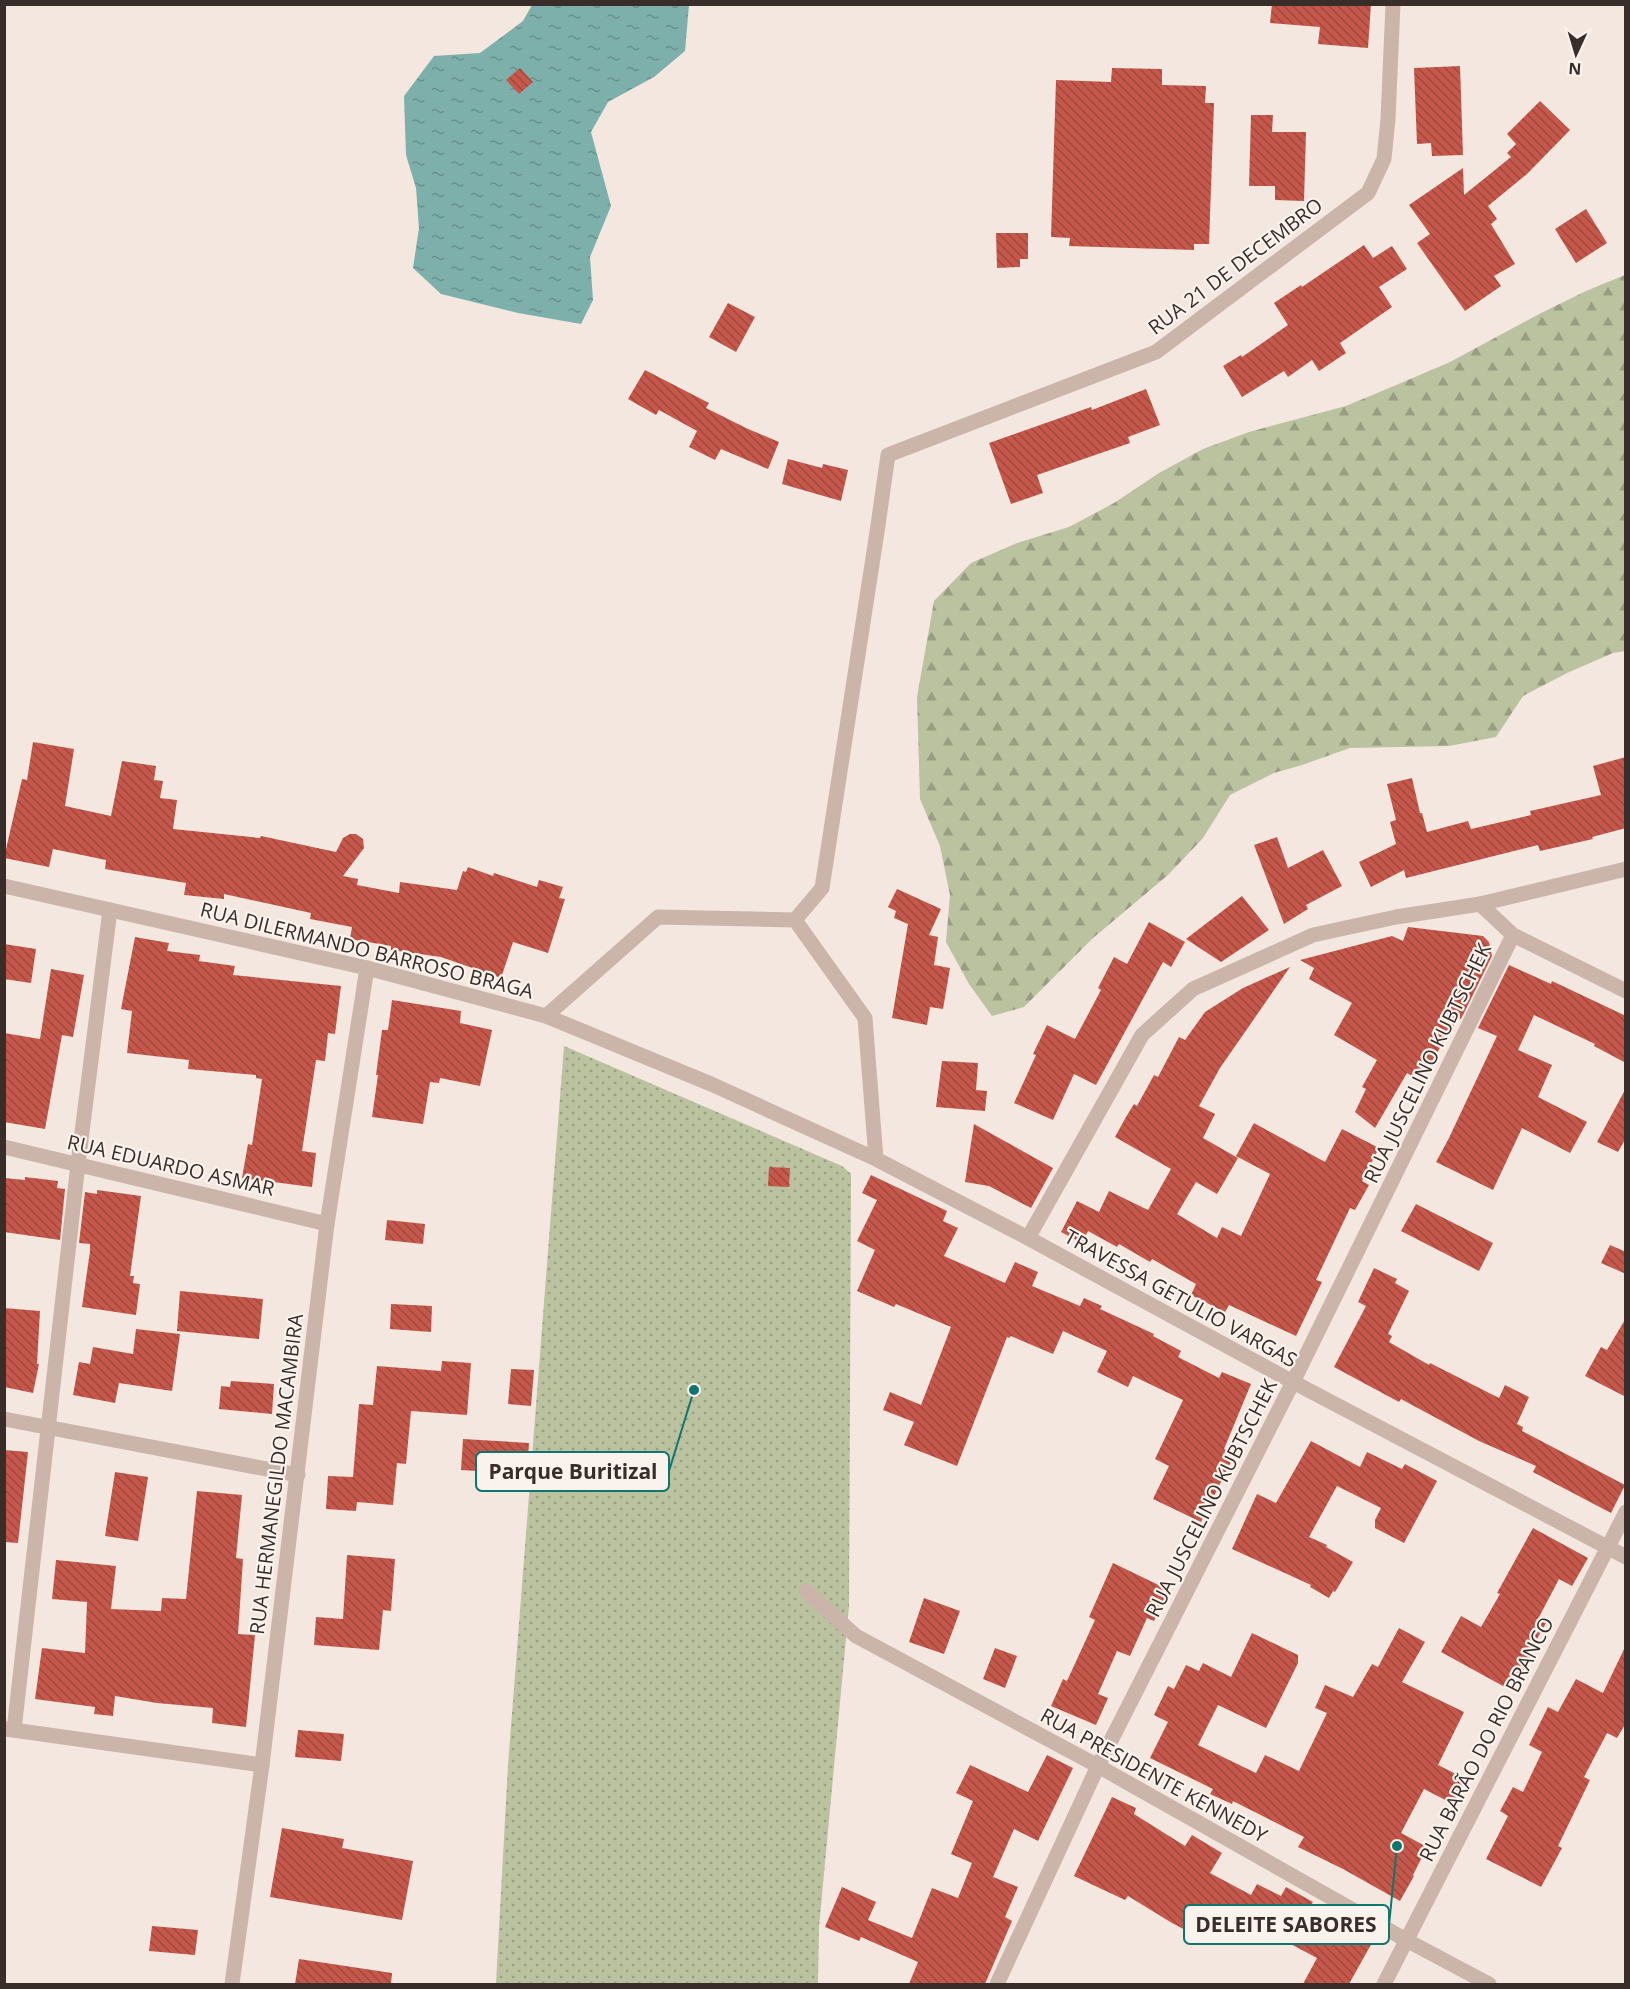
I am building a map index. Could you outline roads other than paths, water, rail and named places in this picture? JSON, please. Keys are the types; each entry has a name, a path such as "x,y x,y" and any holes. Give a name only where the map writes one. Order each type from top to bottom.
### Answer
{"street":[{"name":"RUA 21 DE DECEMBRO","path":"795,920 822,888 888,455 1156,352 1368,193 1384,159 1393,4"},
{"path":"1028,1238 1142,1035 1193,989 1313,935 1396,917 1480,904 1626,869"},
{"name":"RUA DILERMANDO BARROSO BRAGA","path":"4,886 367,968 546,1016 711,1084"},
{"path":"1480,904 1513,935 1626,991"},
{"path":"110,910 78,1164 49,1428 9,1729 262,1765"},
{"path":"546,1016 658,916 795,920 865,1018 876,1159"},
{"name":"RUA JUSCELINO KUBTSCHEK","path":"997,1984 1098,1766 1293,1382 1513,935"},
{"name":"RUA HERMANEGILDO MACAMBIRA","path":"232,1984 262,1765 327,1224 367,968"},
{"name":"TRAVESSA GETULIO VARGAS","path":"711,1084 876,1159 1626,1557"},
{"name":"RUA EDUARDO ASMAR","path":"4,1147 327,1224"},
{"path":"4,1419 297,1475"},
{"name":"RUA BARÃO DO RIO BRANCO","path":"1384,1984 1408,1941 1606,1547 1626,1512"},
{"name":"RUA PRESIDENTE KENNEDY","path":"806,1592 856,1636 1098,1766 1408,1941 1489,1984"}],"water":[{"path":"532,5 689,5 685,51 654,77 608,102 591,132 611,206 590,257 593,300 581,324 518,313 441,294 413,268 419,228 416,188 406,155 404,96 434,56 480,53 523,21"}],"place":[{"name":"Parque Buritizal","path":"694,1390"},
{"name":"DELEITE SABORES","path":"1397,1846"}]}
